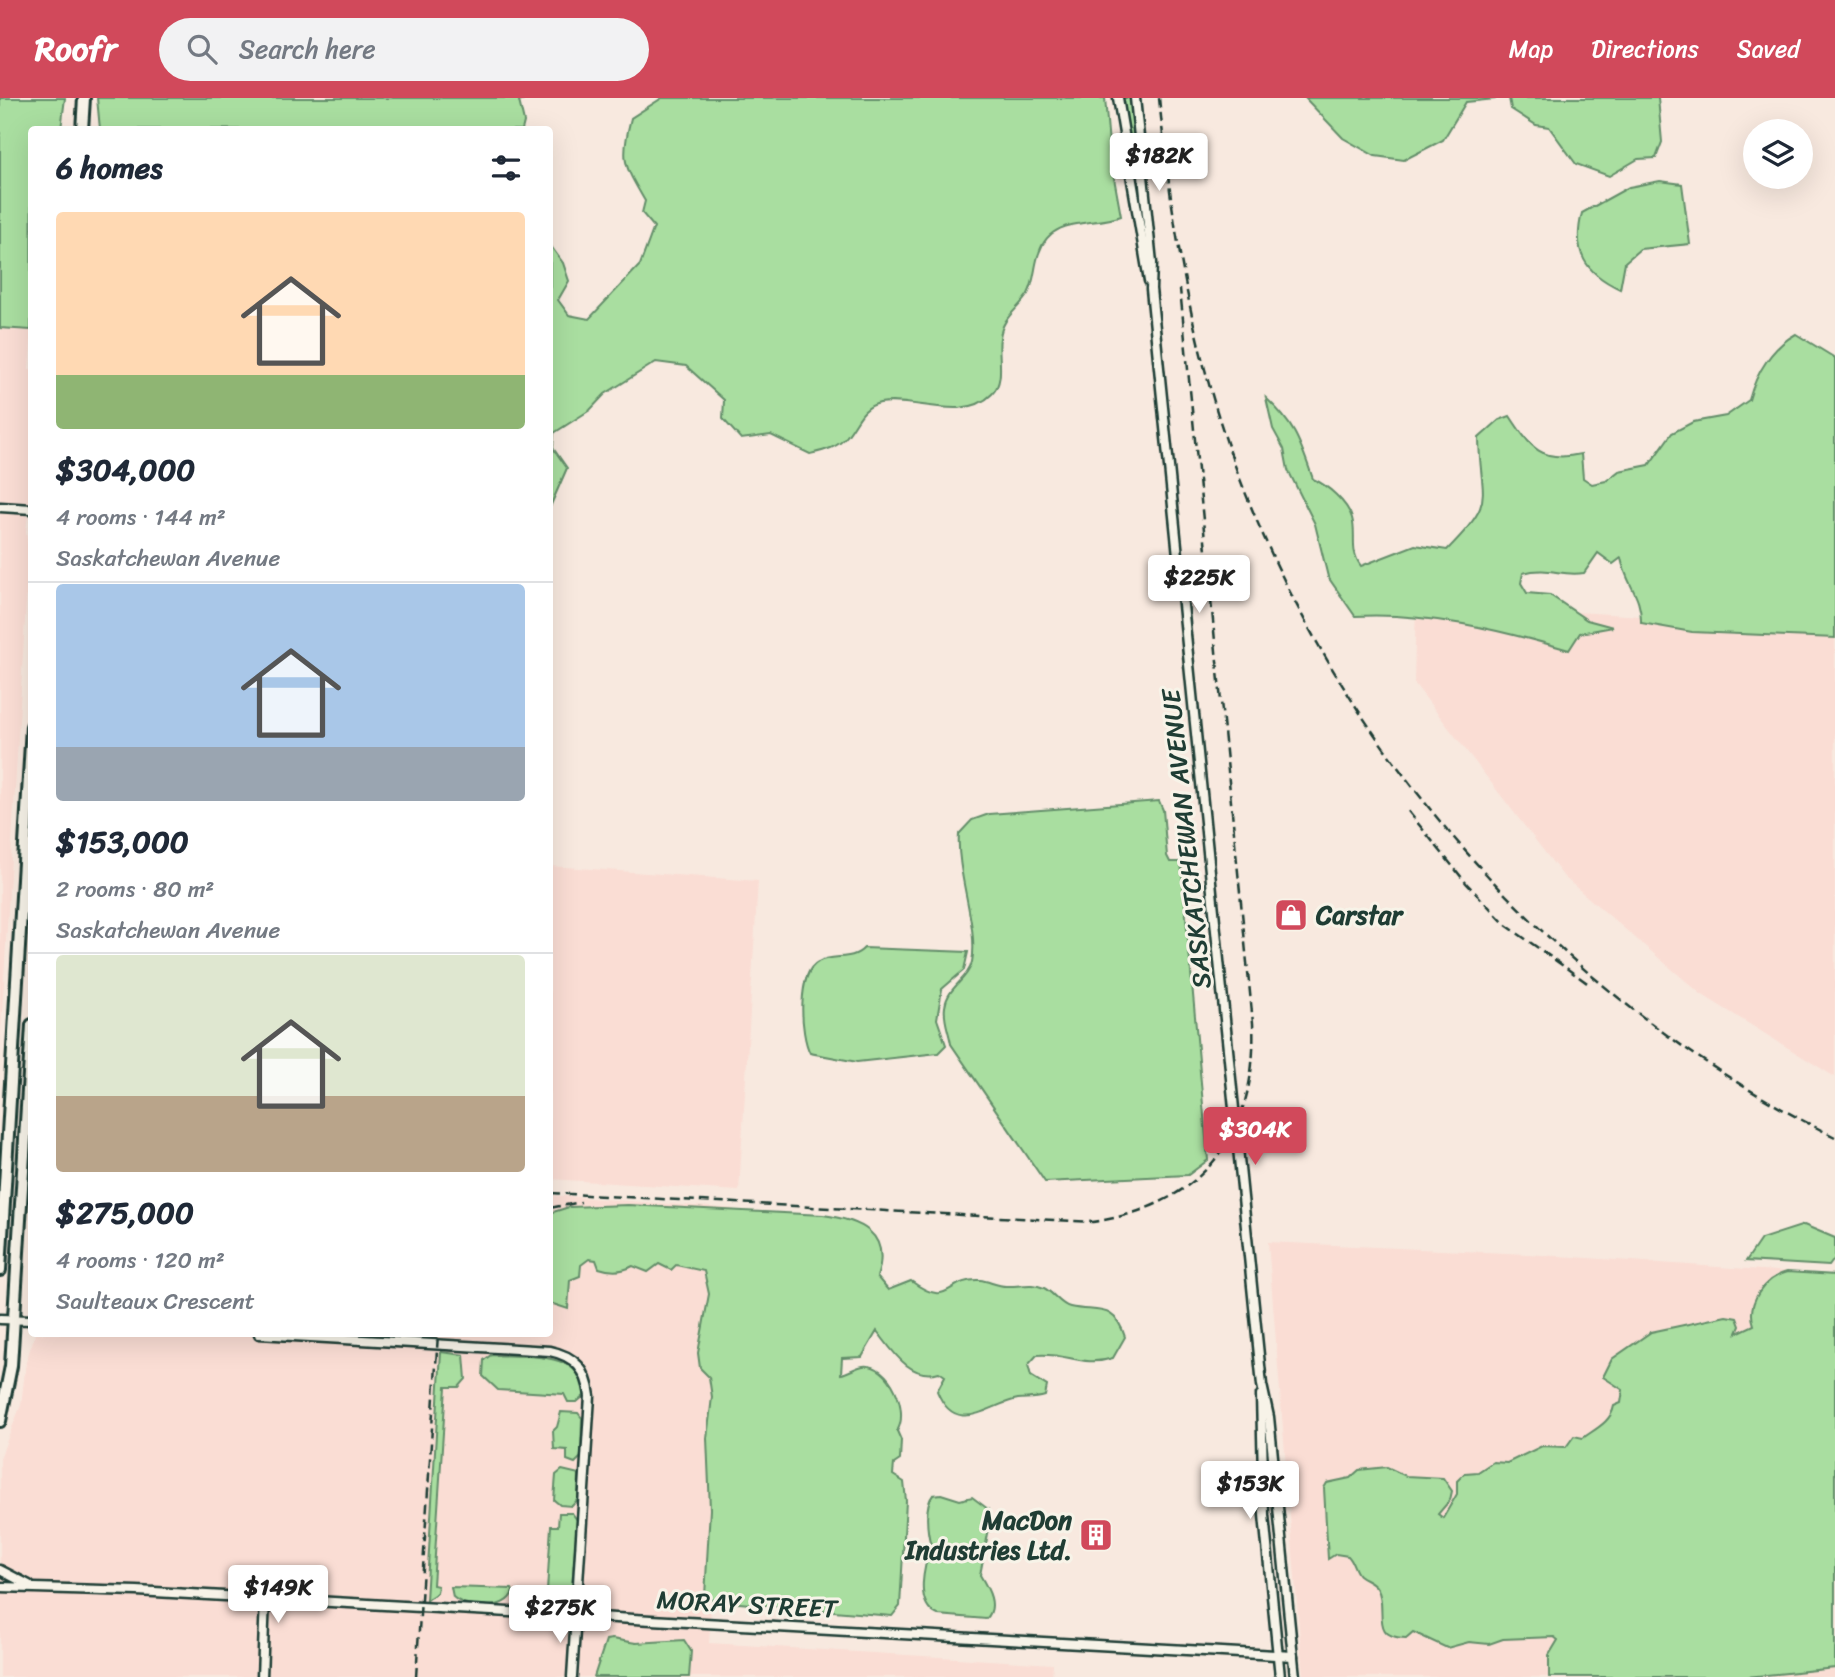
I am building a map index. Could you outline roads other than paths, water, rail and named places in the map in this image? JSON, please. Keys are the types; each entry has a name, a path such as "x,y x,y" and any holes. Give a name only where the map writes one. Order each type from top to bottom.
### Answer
{"street":[{"name":"SASKATCHEWAN AVENUE","path":"1118,98 1144,264 1151,289"},
{"name":"SASKATCHEWAN AVENUE","path":"1135,98 1152,263 1151,289 1262,1385 1269,1417 1295,1677"},
{"path":"82,126 83,101"},
{"path":"0,507 28,509"},
{"path":"0,1270 28,791"},
{"path":"0,1421 9,1383 28,1088"},
{"path":"9,1102 26,1119"},
{"path":"0,1319 28,1320"},
{"path":"310,1337 550,1351 574,1361 585,1374 590,1396 572,1677"},
{"name":"SASKATCHEWAN AVENUE","path":"1262,1385 1259,1417 1264,1515 1280,1677"},
{"name":"MORAY STREET","path":"0,1570 32,1586"},
{"name":"MORAY STREET","path":"0,1586 265,1598 1293,1656"},
{"path":"262,1677 265,1598"}],"railway":[{"path":"1159,98 1169,186 1183,272 1214,401 1227,443 1271,552 1325,657 1390,756 1464,849 1546,934 1635,1011 1732,1079 1835,1137"},
{"path":"553,1193 1093,1222 1132,1213 1166,1199 1194,1181 1216,1158 1234,1130 1246,1099 1252,1063 1253,1023 1180,289"},
{"path":"1408,811 1467,884 1506,925 1590,985"},
{"path":"553,1207 581,1202"},
{"path":"416,1677 438,1337"}],"place":[{"name":"Carstar","path":"1291,915"},
{"name":"MacDon Industries Ltd.","path":"1096,1535"}]}
